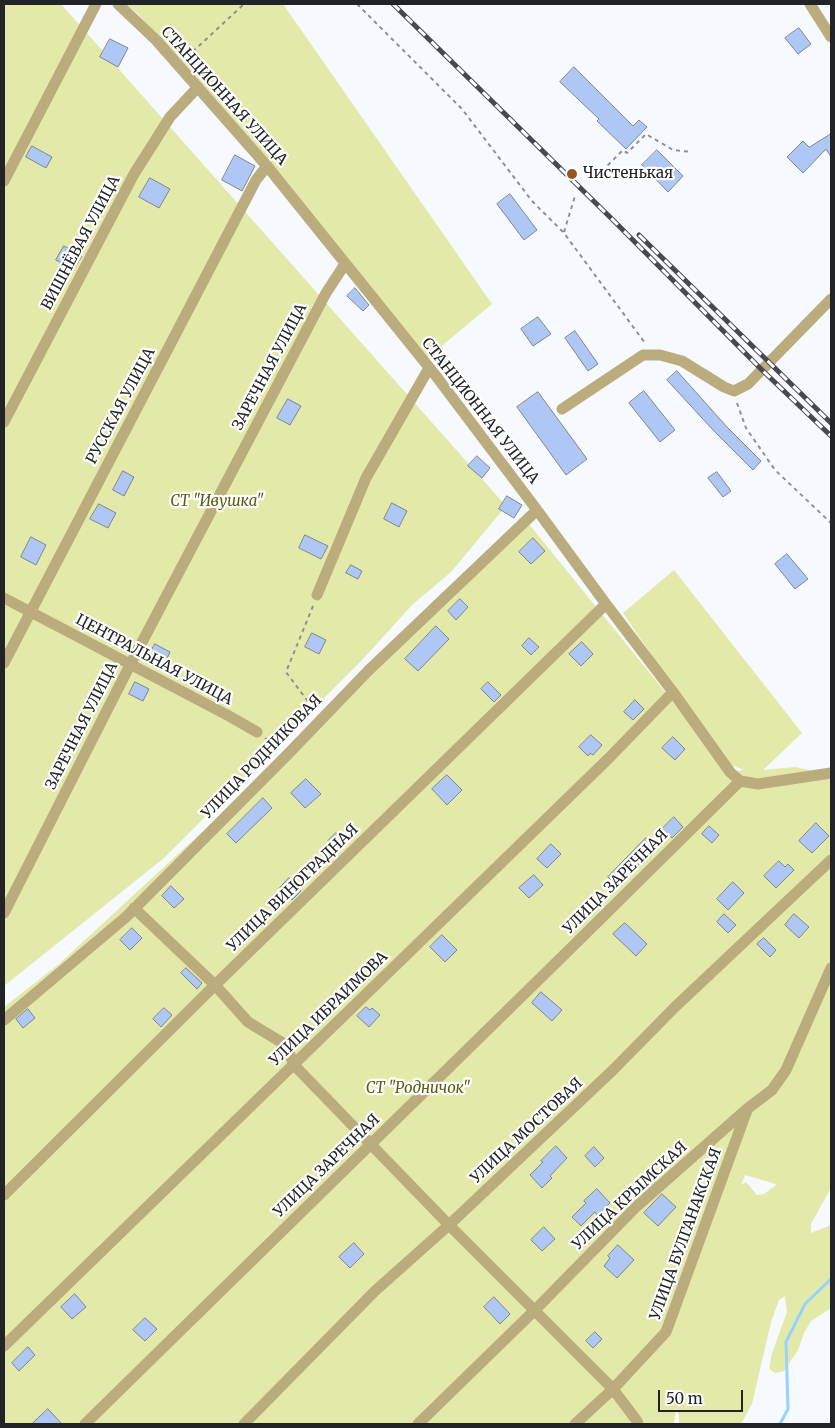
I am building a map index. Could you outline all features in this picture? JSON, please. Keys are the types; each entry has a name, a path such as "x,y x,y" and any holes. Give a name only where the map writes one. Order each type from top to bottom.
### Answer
{"street":[{"path":"4,181 96,4"},
{"name":"СТАНЦИОННАЯ УЛИЦА","path":"118,4 156,40 198,87 267,166 346,264 429,368 673,692 730,772 740,781"},
{"path":"810,4 831,37"},
{"name":"ВИШНЁВАЯ УЛИЦА","path":"4,422 134,174 170,117 198,87"},
{"name":"РУССКАЯ УЛИЦА","path":"4,663 256,180 267,166"},
{"name":"ЗАРЕЧНАЯ УЛИЦА","path":"4,913 130,665 326,293 346,264"},
{"path":"562,409 643,355 660,355 682,362 734,391 748,384 831,299"},
{"path":"317,595 366,478 429,368"},
{"name":"УЛИЦА РОДНИКОВАЯ","path":"4,1020 126,917 289,753 368,670 537,510"},
{"name":"ЦЕНТРАЛЬНАЯ УЛИЦА","path":"4,598 257,732"},
{"name":"УЛИЦА ВИНОГРАДНАЯ","path":"4,1195 215,985 606,604"},
{"name":"УЛИЦА ИБРАИМОВА","path":"4,1346 294,1065 673,692"},
{"path":"740,781 758,784 831,773"},
{"name":"УЛИЦА ЗАРЕЧНАЯ","path":"85,1424 740,781"},
{"name":"УЛИЦА МОСТОВАЯ","path":"244,1424 375,1291 449,1225 613,1070 674,1007 831,860"},
{"path":"134,908 215,985 248,1022 286,1045 294,1065 449,1225 613,1389 637,1420 638,1424"},
{"name":"УЛИЦА КРЫМСКАЯ","path":"418,1424 637,1206 747,1109 772,1090 786,1070 831,968"},
{"name":"УЛИЦА БУЛГАНАКСКАЯ","path":"575,1424 613,1389 666,1332 747,1109"}],"path":[{"path":"178,65 244,4"},
{"path":"357,4 462,109 532,201 564,233 654,355"},
{"path":"602,171 623,150 627,152 646,134 673,150 692,152"},
{"path":"564,233 575,196"},
{"path":"734,391 746,428 775,470 831,523"},
{"path":"317,595 286,672 321,719"},
{"path":"257,732 289,753"}],"green space":[{"name":"СТ \"Ивушка\"","path":"4,4 61,4 506,506 451,572 412,605 362,660 164,858 4,986"},
{"path":"126,4 283,4 492,304 426,359 270,163 137,13"},
{"name":"СТ \"Родничок\"","path":"529,524 730,772 744,770 724,762 623,613 674,570 802,733 763,770 795,767 831,775 831,1188 811,1224 811,1233 831,1225 831,1308 811,1321 798,1350 784,1371 775,1373 769,1369 772,1353 787,1312 785,1296 779,1300 771,1322 752,1404 741,1424 679,1424 679,1416 676,1409 674,1424 4,1424 4,1007 59,964 270,769","holes":["745,1175 776,1184 764,1194 757,1195 746,1182 741,1185"]}],"building":[{"path":"799,28 811,44 798,54 785,38"},
{"path":"110,39 128,48 118,67 100,57"},
{"path":"574,67 633,126 639,120 647,127 626,149 597,121 599,119 560,82"},
{"path":"831,134 831,157 826,149 803,173 787,157 803,141 809,147"},
{"path":"32,146 52,157 46,168 26,157"},
{"path":"657,150 683,176 668,192 642,165"},
{"path":"235,155 255,166 242,191 222,180"},
{"path":"150,178 170,189 159,208 139,197"},
{"path":"510,194 537,230 524,240 497,204"},
{"path":"64,246 82,256 74,269 56,260"},
{"path":"355,288 369,305 363,311 347,296"},
{"path":"538,317 551,334 533,346 521,329"},
{"path":"575,331 598,364 588,371 565,338"},
{"path":"677,371 727,427 761,461 753,470 667,380"},
{"path":"644,391 675,430 660,442 629,403"},
{"path":"538,392 587,459 566,475 517,407"},
{"path":"288,399 301,406 290,425 277,418"},
{"path":"477,456 490,468 482,478 468,466"},
{"path":"123,471 134,477 124,496 113,490"},
{"path":"717,472 731,491 723,497 708,478"},
{"path":"507,496 522,505 514,518 499,509"},
{"path":"392,503 407,511 399,527 384,519"},
{"path":"99,504 116,513 108,528 90,519"},
{"path":"305,535 328,546 321,559 299,548"},
{"path":"31,537 46,545 36,565 21,557"},
{"path":"533,538 545,551 531,564 519,552"},
{"path":"787,554 808,579 795,589 775,564"},
{"path":"351,565 362,571 358,579 346,573"},
{"path":"460,599 468,607 456,620 448,611"},
{"path":"436,626 449,639 418,671 405,659"},
{"path":"312,633 326,640 319,654 305,647"},
{"path":"529,638 539,647 531,655 522,646"},
{"path":"582,642 593,654 581,666 569,654"},
{"path":"155,644 170,652 165,663 149,655"},
{"path":"135,682 149,689 143,701 129,694"},
{"path":"488,682 501,695 494,702 481,689"},
{"path":"635,700 644,709 633,720 624,712"},
{"path":"591,735 602,745 593,755 590,753 588,756 579,747"},
{"path":"673,737 685,749 675,760 662,748"},
{"path":"447,775 462,790 447,805 432,789"},
{"path":"306,779 321,794 305,808 291,793"},
{"path":"263,798 272,808 236,843 227,834"},
{"path":"674,817 683,827 672,838 662,829"},
{"path":"816,823 829,836 812,853 799,841"},
{"path":"709,826 719,835 712,843 702,834"},
{"path":"336,833 347,844 339,852 328,841"},
{"path":"646,838 658,848 643,864 641,862 618,887 608,877"},
{"path":"551,844 561,854 547,868 537,859"},
{"path":"779,861 785,867 788,864 794,870 776,888 764,876"},
{"path":"534,875 543,885 529,898 519,888"},
{"path":"289,878 301,891 292,900 280,888"},
{"path":"733,882 744,893 728,910 717,899"},
{"path":"171,886 184,899 174,908 162,896"},
{"path":"724,914 736,925 728,933 717,922"},
{"path":"794,914 809,927 799,938 785,925"},
{"path":"625,923 647,944 636,956 613,934"},
{"path":"132,928 142,938 130,950 120,940"},
{"path":"442,935 457,950 445,962 430,947"},
{"path":"764,938 776,950 770,957 757,944"},
{"path":"186,968 202,983 197,989 181,973"},
{"path":"541,992 562,1010 552,1021 532,1003"},
{"path":"366,1007 370,1010 372,1008 380,1015 369,1027 357,1016"},
{"path":"164,1008 172,1015 161,1027 153,1019"},
{"path":"28,1009 35,1018 23,1028 16,1019"},
{"path":"556,1146 567,1158 550,1176 552,1178 542,1188 530,1175"},
{"path":"594,1147 604,1158 595,1167 585,1156"},
{"path":"597,1189 610,1203 597,1215 595,1212 581,1226 572,1217 586,1203 584,1201"},
{"path":"662,1194 676,1207 658,1226 644,1213"},
{"path":"544,1227 555,1239 542,1251 531,1240"},
{"path":"354,1243 364,1254 350,1268 339,1257"},
{"path":"618,1245 634,1260 617,1278 604,1266 610,1258 608,1256"},
{"path":"75,1294 86,1307 72,1319 61,1307"},
{"path":"494,1297 510,1314 500,1324 484,1307"},
{"path":"145,1318 157,1329 145,1341 133,1330"},
{"path":"595,1332 602,1339 593,1348 586,1341"},
{"path":"28,1347 35,1355 19,1371 12,1363"},
{"path":"48,1409 62,1424 32,1424"}],"waterway":[{"path":"780,1424 788,1409 786,1342 805,1304 831,1279"}],"railway":[{"path":"393,4 831,436"},
{"path":"639,235 831,423"}],"place":[{"name":"Чистенькая","path":"572,174"}]}
